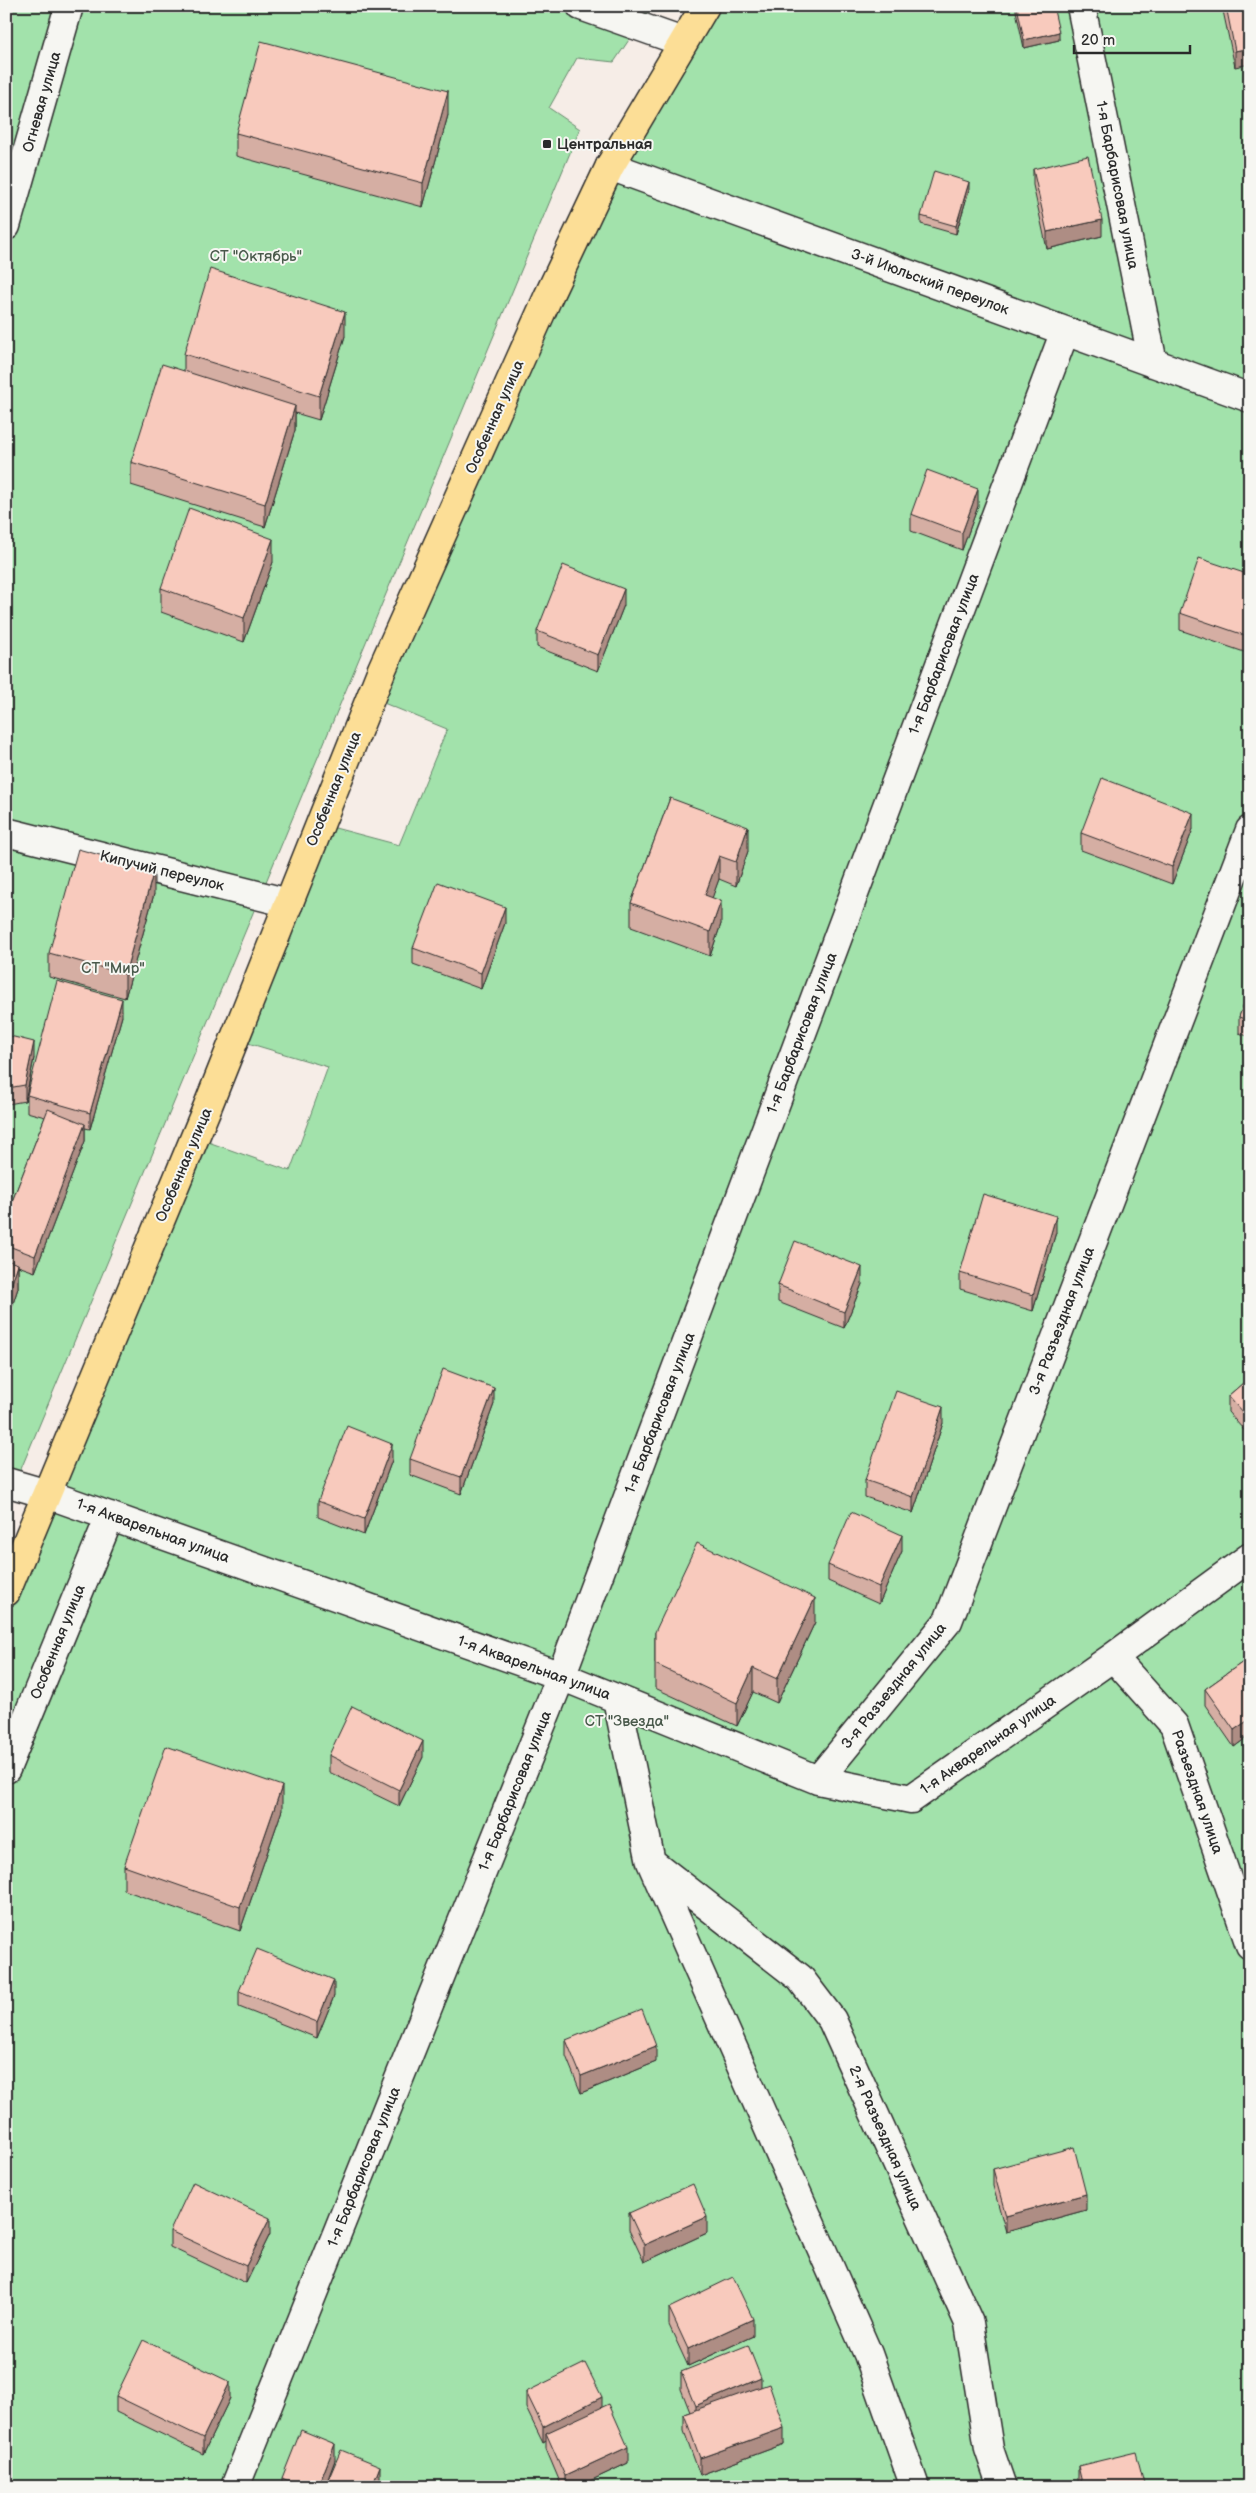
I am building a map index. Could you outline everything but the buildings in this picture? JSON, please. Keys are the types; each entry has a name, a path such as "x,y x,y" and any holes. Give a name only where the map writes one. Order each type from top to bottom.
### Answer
{"main road":[{"name":"Особенная улица","path":"6,1592 207,1108 382,669 548,298 610,166 705,6"}],"street":[{"name":"Огневая улица","path":"6,226 69,6"},
{"path":"582,6 683,42"},
{"name":"1-я Барбарисовая улица","path":"1081,6 1153,363"},
{"name":"3-й Июльский переулок","path":"610,166 1250,398"},
{"name":"1-я Барбарисовая улица","path":"235,2487 561,1676 1065,331"},
{"name":"3-я Разъездная улица","path":"818,1780 948,1621 1250,830"},
{"name":"Кипучий переулок","path":"6,832 289,903"},
{"name":"1-я Акварельная улица","path":"6,1482 110,1516 561,1676 818,1780 911,1799 1114,1657 1250,1557"},
{"name":"Особенная улица","path":"6,1769 110,1516"},
{"name":"Разъездная улица","path":"1114,1657 1174,1725 1250,1945"},
{"path":"617,1699 651,1862 868,2354 914,2487"},
{"name":"2-я Разъездная улица","path":"651,1862 800,1978 832,2020 969,2324 989,2449 1002,2487"}],"green space":[{"name":"СТ \"Октябрь\"","path":"6,6 652,6 614,62 577,58 549,108 580,129 6,1505"},
{"name":"СТ \"Звезда\"","path":"719,6 1250,6 1250,2487 6,2487 6,1598 194,1137 290,1171 328,1067 221,1035 320,824 399,845 447,729 369,697 613,151"}],"place":[{"name":"Центральная","path":"547,144"}],"park label":[{"name":"СТ \"Мир\"","path":"113,968"}]}
